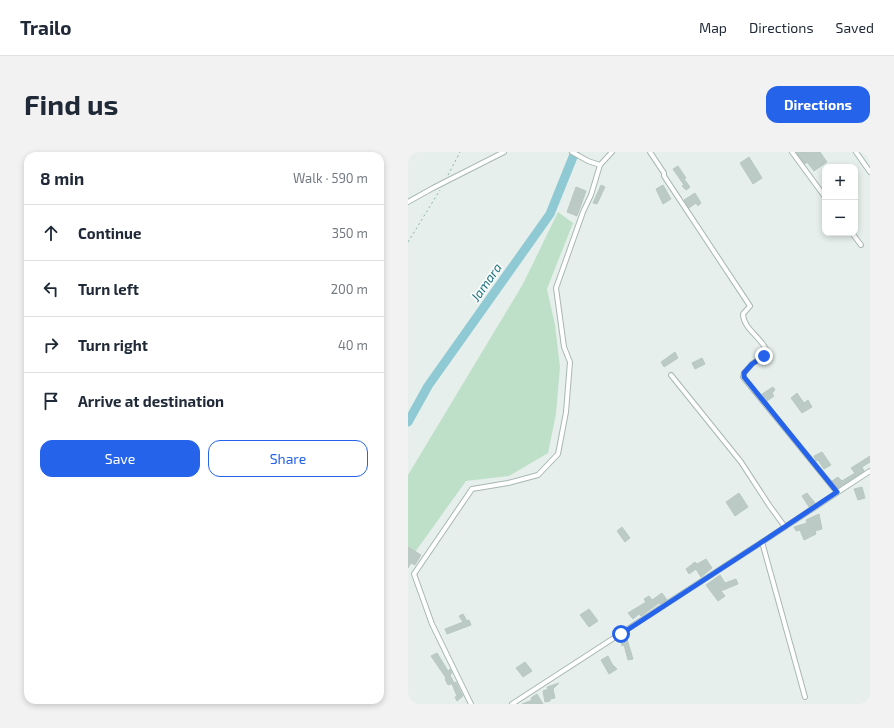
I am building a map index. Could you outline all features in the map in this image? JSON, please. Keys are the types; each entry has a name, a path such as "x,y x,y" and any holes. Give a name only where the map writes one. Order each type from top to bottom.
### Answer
{"street":[{"path":"408,202 504,152"},
{"path":"572,152 588,161 600,165"},
{"path":"471,704 432,624 414,574 472,489 538,476 558,454 566,412 570,362 564,347 556,288 583,212 591,195 600,165 612,152"},
{"path":"650,152 664,173 664,176 750,306 743,314 744,322 766,346 767,352 764,356 752,364 744,373 744,377 837,492"},
{"path":"792,152 822,193"},
{"path":"856,152 870,172"},
{"path":"854,236 861,245"},
{"path":"671,375 741,462 768,505 785,527"},
{"path":"512,704 870,471"},
{"path":"762,542 805,697"}],"path":[{"path":"408,242 444,183 460,152"}],"green space":[{"path":"558,212 573,223 547,289 555,325 560,367 556,414 548,453 509,476 466,481 408,562 408,475 523,284"}],"building":[{"path":"796,152 820,152 827,162 822,164 814,171 807,162 805,164"},
{"path":"749,157 762,178 753,184 740,163"},
{"path":"678,166 686,178 684,179 690,187 686,190 682,186 684,185 673,169"},
{"path":"601,185 605,187 597,204 593,203"},
{"path":"663,185 671,199 663,204 656,189"},
{"path":"576,187 586,191 577,216 567,212"},
{"path":"695,193 701,203 698,206 696,203 689,208 684,200"},
{"path":"675,352 678,358 664,367 661,362"},
{"path":"702,358 705,364 695,369 692,363"},
{"path":"773,387 775,390 772,393 774,396 767,401 762,394"},
{"path":"797,393 804,403 808,400 812,407 802,413 791,398"},
{"path":"822,452 831,465 824,469 818,460 816,461 814,456"},
{"path":"870,456 870,462 862,467 864,471 838,488 832,481 838,477 842,481 855,473 851,468"},
{"path":"862,487 865,498 858,500 854,489"},
{"path":"739,493 748,507 735,516 726,502"},
{"path":"807,493 815,503 809,507 802,496"},
{"path":"819,514 822,529 815,531 816,534 804,540 800,530 796,531 794,527 807,523 806,520"},
{"path":"622,527 630,538 625,542 617,531"},
{"path":"408,547 421,555 415,565 411,563 408,568"},
{"path":"706,559 712,568 701,577 696,569 689,574 686,569 695,562 697,564"},
{"path":"720,575 725,583 736,579 738,584 721,591 725,596 718,601 706,585"},
{"path":"662,593 667,600 660,604 659,603 641,616 639,614 633,619 628,613 646,602 644,599 649,596 652,600"},
{"path":"589,609 598,621 589,627 580,615"},
{"path":"463,614 467,621 469,620 471,625 447,634 445,629 463,622 459,616"},
{"path":"627,639 633,659 628,660 624,645 622,646 621,641"},
{"path":"437,653 448,671 450,669 452,673 450,675 454,683 448,685 445,679 446,678 431,656"},
{"path":"608,656 612,664 617,669 609,674 601,660"},
{"path":"525,662 532,671 523,677 516,668"},
{"path":"456,682 463,696 457,701 455,697 457,696 452,684"},
{"path":"559,683 553,689 555,698 545,702 543,691 548,689 547,687"},
{"path":"537,694 543,704 522,704 532,700 531,698"}],"waterway":[{"name":"Jamara","path":"408,422 428,386 550,214 575,152"}],"route":[{"path":"621,634 837,492 744,377 744,373 752,364 764,356"}]}
